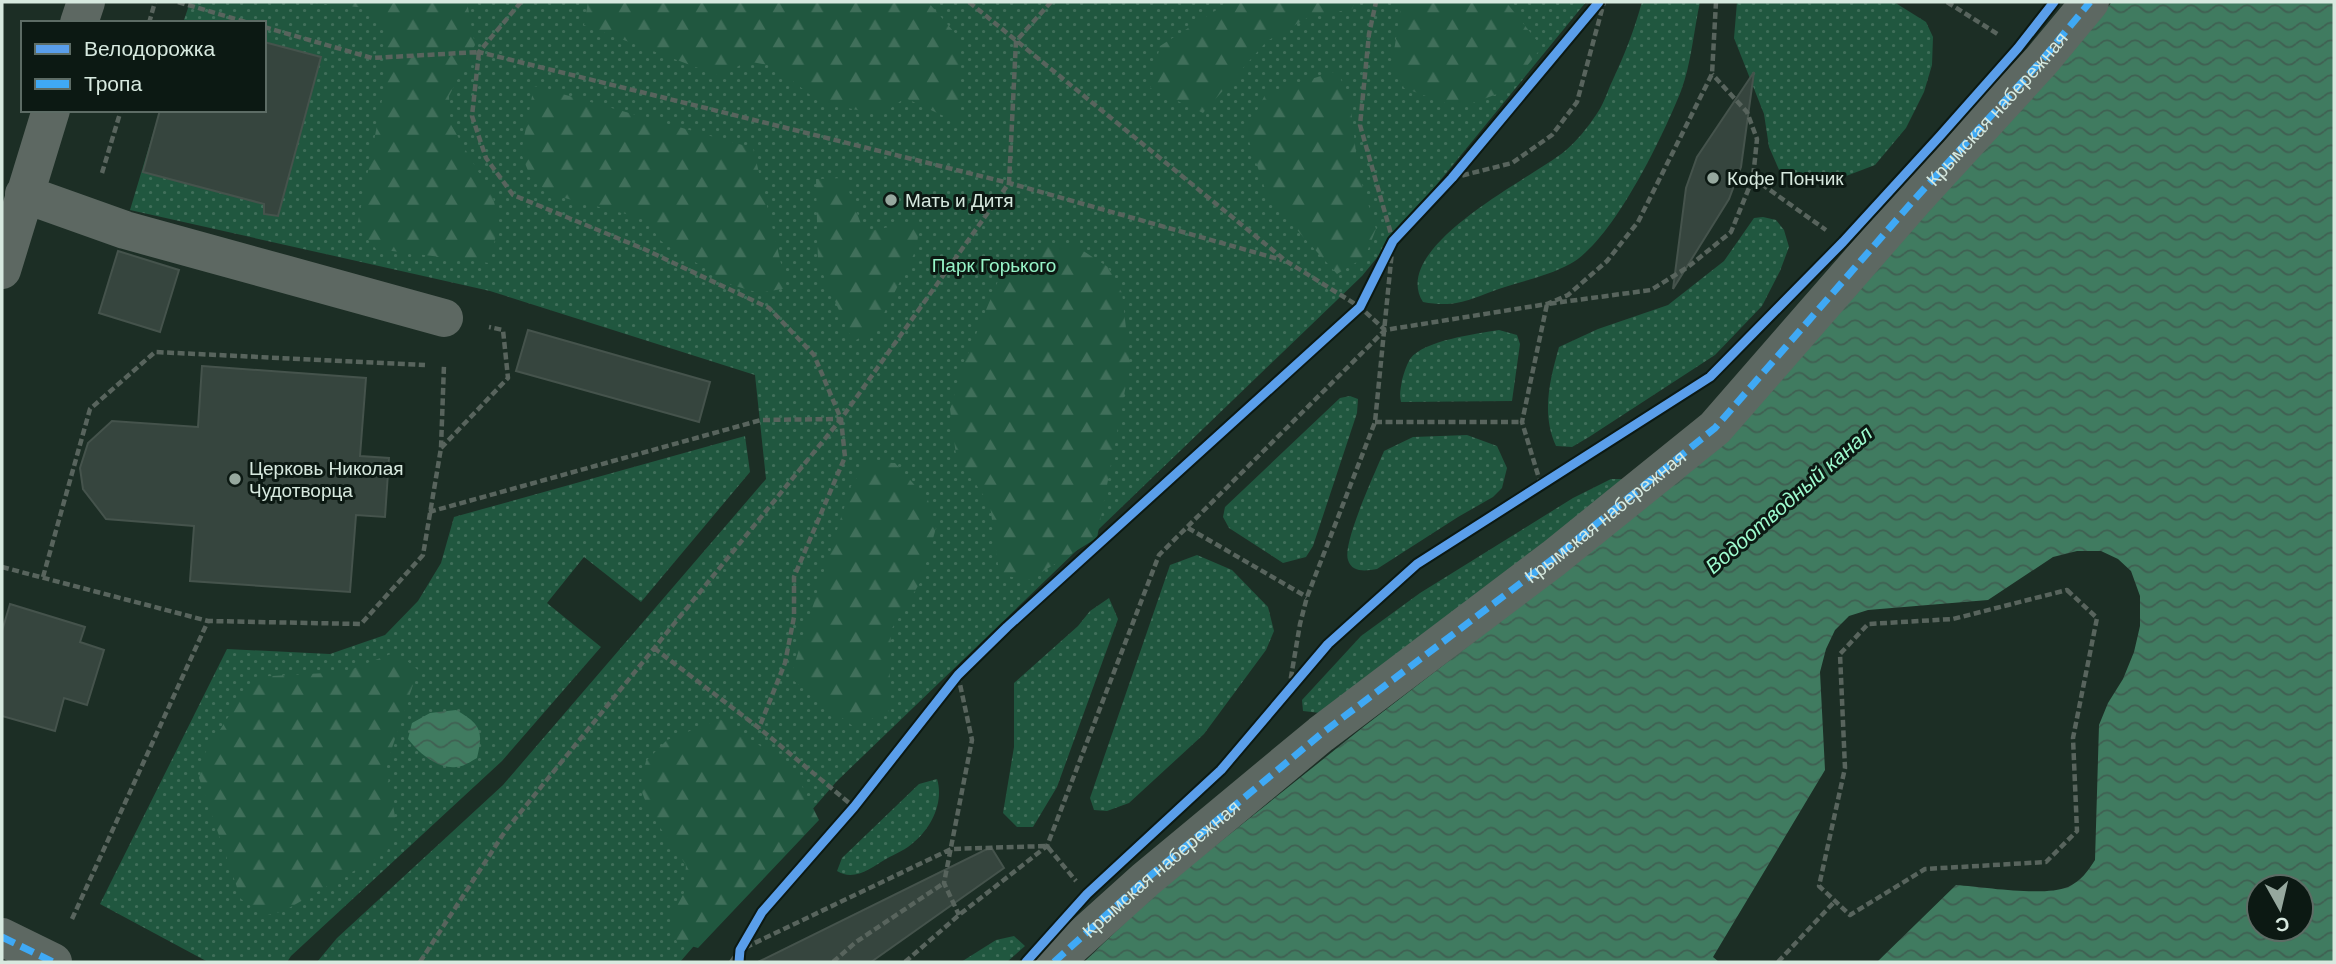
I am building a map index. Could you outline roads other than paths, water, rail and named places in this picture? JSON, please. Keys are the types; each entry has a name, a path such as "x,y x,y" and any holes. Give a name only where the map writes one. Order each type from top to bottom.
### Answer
{"street":[{"path":"80,21 86,2"},
{"name":"Крымская набережная","path":"1054,962 1145,880 1321,734 1554,558 1715,428 2091,2"},
{"path":"2,270 50,112"},
{"path":"24,194 125,230 444,317"},
{"path":"2,937 53,962"}],"water":[{"name":"Водоотводный канал","path":"2112,2 2334,2 2334,962 1877,962 1956,885 2029,891 2057,890 2077,882 2095,860 2099,725 2134,652 2140,626 2140,596 2131,571 2118,559 2101,551 2077,551 2053,557 1988,600 1868,610 1849,616 1835,630 1820,672 1825,770 1713,957 1719,962 1084,962 1155,894 1502,620 1725,436"},
{"path":"456,710 475,724 480,741 477,758 462,766 449,767 429,759 408,739 412,723 430,713"}],"place":[{"name":"Кофе Пончик","path":"1713,178"},
{"name":"Мать и Дитя","path":"891,200"},
{"name":"Церковь Николая Чудотворца","path":"235,479"}],"park label":[{"name":"Парк Горького","path":"994,265"}]}
